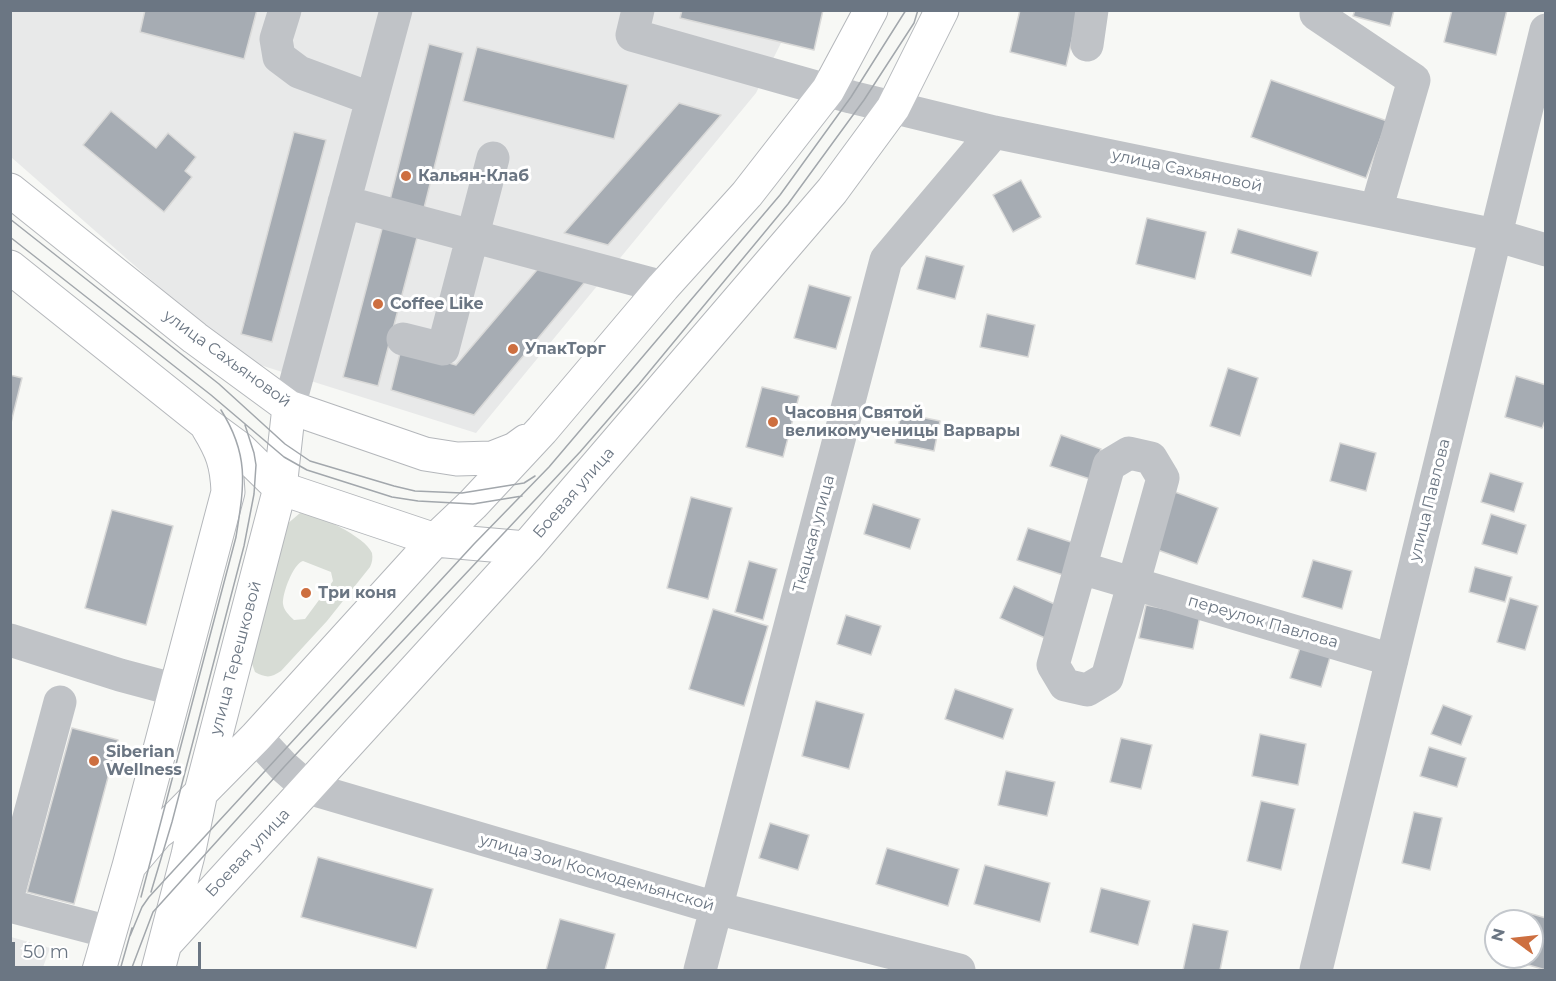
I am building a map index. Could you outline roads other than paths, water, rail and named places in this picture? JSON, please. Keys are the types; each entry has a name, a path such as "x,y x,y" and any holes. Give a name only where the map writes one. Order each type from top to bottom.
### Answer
{"main road":[{"path":"129,866 157,833 172,822 256,737 435,540 473,504 542,430 663,287 747,194 828,90 871,10"},
{"name":"Боевая улица","path":"162,957 308,788 526,548 832,191 893,108 942,10"},
{"name":"улица Сахьяновой","path":"10,190 195,338 289,407 425,453 457,459 492,458 515,449 542,430"},
{"path":"10,267 239,448 280,488 435,540 526,548"},
{"path":"251,459 289,407"},
{"name":"улица Терешковой","path":"162,957 188,855 201,792 280,488 289,407"},
{"path":"99,970 129,866 228,492 227,470 222,450 205,423"}],"street":[{"path":"285,10 276,39 279,57 299,72 372,99"},
{"path":"289,407 396,10"},
{"name":"улица Сахьяновой","path":"638,10 632,35 893,108 994,132 1495,235 1545,250"},
{"path":"1087,45 1092,10"},
{"path":"1317,10 1316,14 1414,80 1376,210"},
{"name":"улица Павлова","path":"1316,970 1545,30"},
{"name":"Ткацкая улица","path":"700,970 886,260 994,132"},
{"path":"403,339 443,349 493,158"},
{"path":"344,202 663,287"},
{"path":"1129,453 1151,458 1163,478 1133,584 1107,678 1087,690 1065,685 1053,665 1109,465 1129,453"},
{"name":"переулок Павлова","path":"1081,568 1392,660"},
{"path":"10,640 176,690"},
{"path":"10,888 60,702"},
{"name":"улица Зои Космодемьянской","path":"256,737 308,788 918,965 959,970"},
{"path":"10,906 109,932"}],"tram line":[{"path":"130,936 142,907 149,897 474,544 549,467 780,195 851,97 906,10"},
{"path":"131,970 153,912 284,767 580,452 788,204 864,100 914,23 918,10"},
{"path":"10,219 219,384 285,444 310,461 415,491 462,493 524,483 535,476"},
{"path":"10,237 211,395 284,457 307,470 392,497 418,501 473,504 522,496"},
{"path":"141,897 236,537 242,487 241,457 237,442 221,410"},
{"path":"151,892 172,822 244,546 254,494 256,465 245,425"},
{"path":"120,970 132,928"}],"place":[{"name":"Кальян-Клаб","path":"406,176"},
{"name":"Coffee Like","path":"378,304"},
{"name":"УпакТорг","path":"513,349"},
{"name":"Часовня Святой великомученицы Варвары","path":"773,422"},
{"name":"Три коня","path":"306,593"},
{"name":"Siberian Wellness","path":"94,761"}]}
